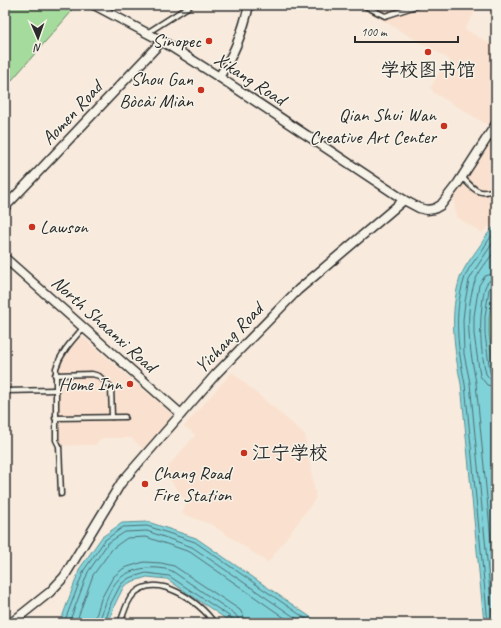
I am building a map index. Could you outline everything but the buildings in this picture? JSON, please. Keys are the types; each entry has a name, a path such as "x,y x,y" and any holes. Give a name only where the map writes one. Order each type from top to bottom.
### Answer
{"street":[{"name":"Xikang Road","path":"94,5 162,41 219,77 404,200"},
{"path":"219,77 238,44 248,5"},
{"name":"Aomen Road","path":"5,207 162,41"},
{"path":"404,200 419,208 427,210 434,209 442,205 496,124"},
{"name":"Yichang Road","path":"11,623 58,586 121,483 221,368 298,290 404,200"},
{"name":"North Shaanxi Road","path":"5,258 181,414"}],"lane":[{"path":"147,33 191,5"},
{"path":"363,5 385,16 419,5"},
{"path":"462,177 475,190 480,192 496,190"},
{"path":"61,494 59,446 56,440 55,375 62,353 83,327"},
{"path":"55,375 92,374 99,376 111,387 112,417"},
{"path":"5,391 55,390"},
{"path":"55,418 125,417"},
{"path":"120,623 133,595 139,590 154,585 164,586 180,593 204,610 214,623"}],"shaded area":[{"path":"356,5 479,5 465,29 496,47 496,115 489,126 434,93 430,88 444,65 446,67 450,60"},
{"path":"496,132 496,219 482,233 456,217 453,197"},
{"path":"82,336 173,415 143,449 131,438 103,438 95,445 59,446 56,440 55,385 59,358"},
{"name":"江宁学校","path":"232,372 305,434 316,498 268,563 212,525 182,514 186,503 164,471 195,435 184,426"}],"green space":[{"path":"5,5 62,5 72,11 5,88"},
{"path":"493,290 496,297 496,389 489,334 489,318"}],"water":[{"path":"496,226 496,284 493,290 489,318 489,334 496,389 496,623 484,623 461,384 456,358 454,318 460,278 468,262 486,236"},
{"path":"148,522 196,538 319,623 232,623 167,579 147,577 124,586 108,623 60,623 80,568 102,537 122,523"}],"place":[{"name":"Sinopec","path":"209,41"},
{"name":"学校图书馆","path":"428,52"},
{"name":"Shou Gan Bòcài Miàn","path":"201,90"},
{"name":"Qian Shui Wan Creative Art Center","path":"444,126"},
{"name":"Lawson","path":"32,227"},
{"name":"Home Inn","path":"130,384"},
{"name":"江宁学校","path":"244,453"},
{"name":"Chang Road Fire Station","path":"145,484"}]}
